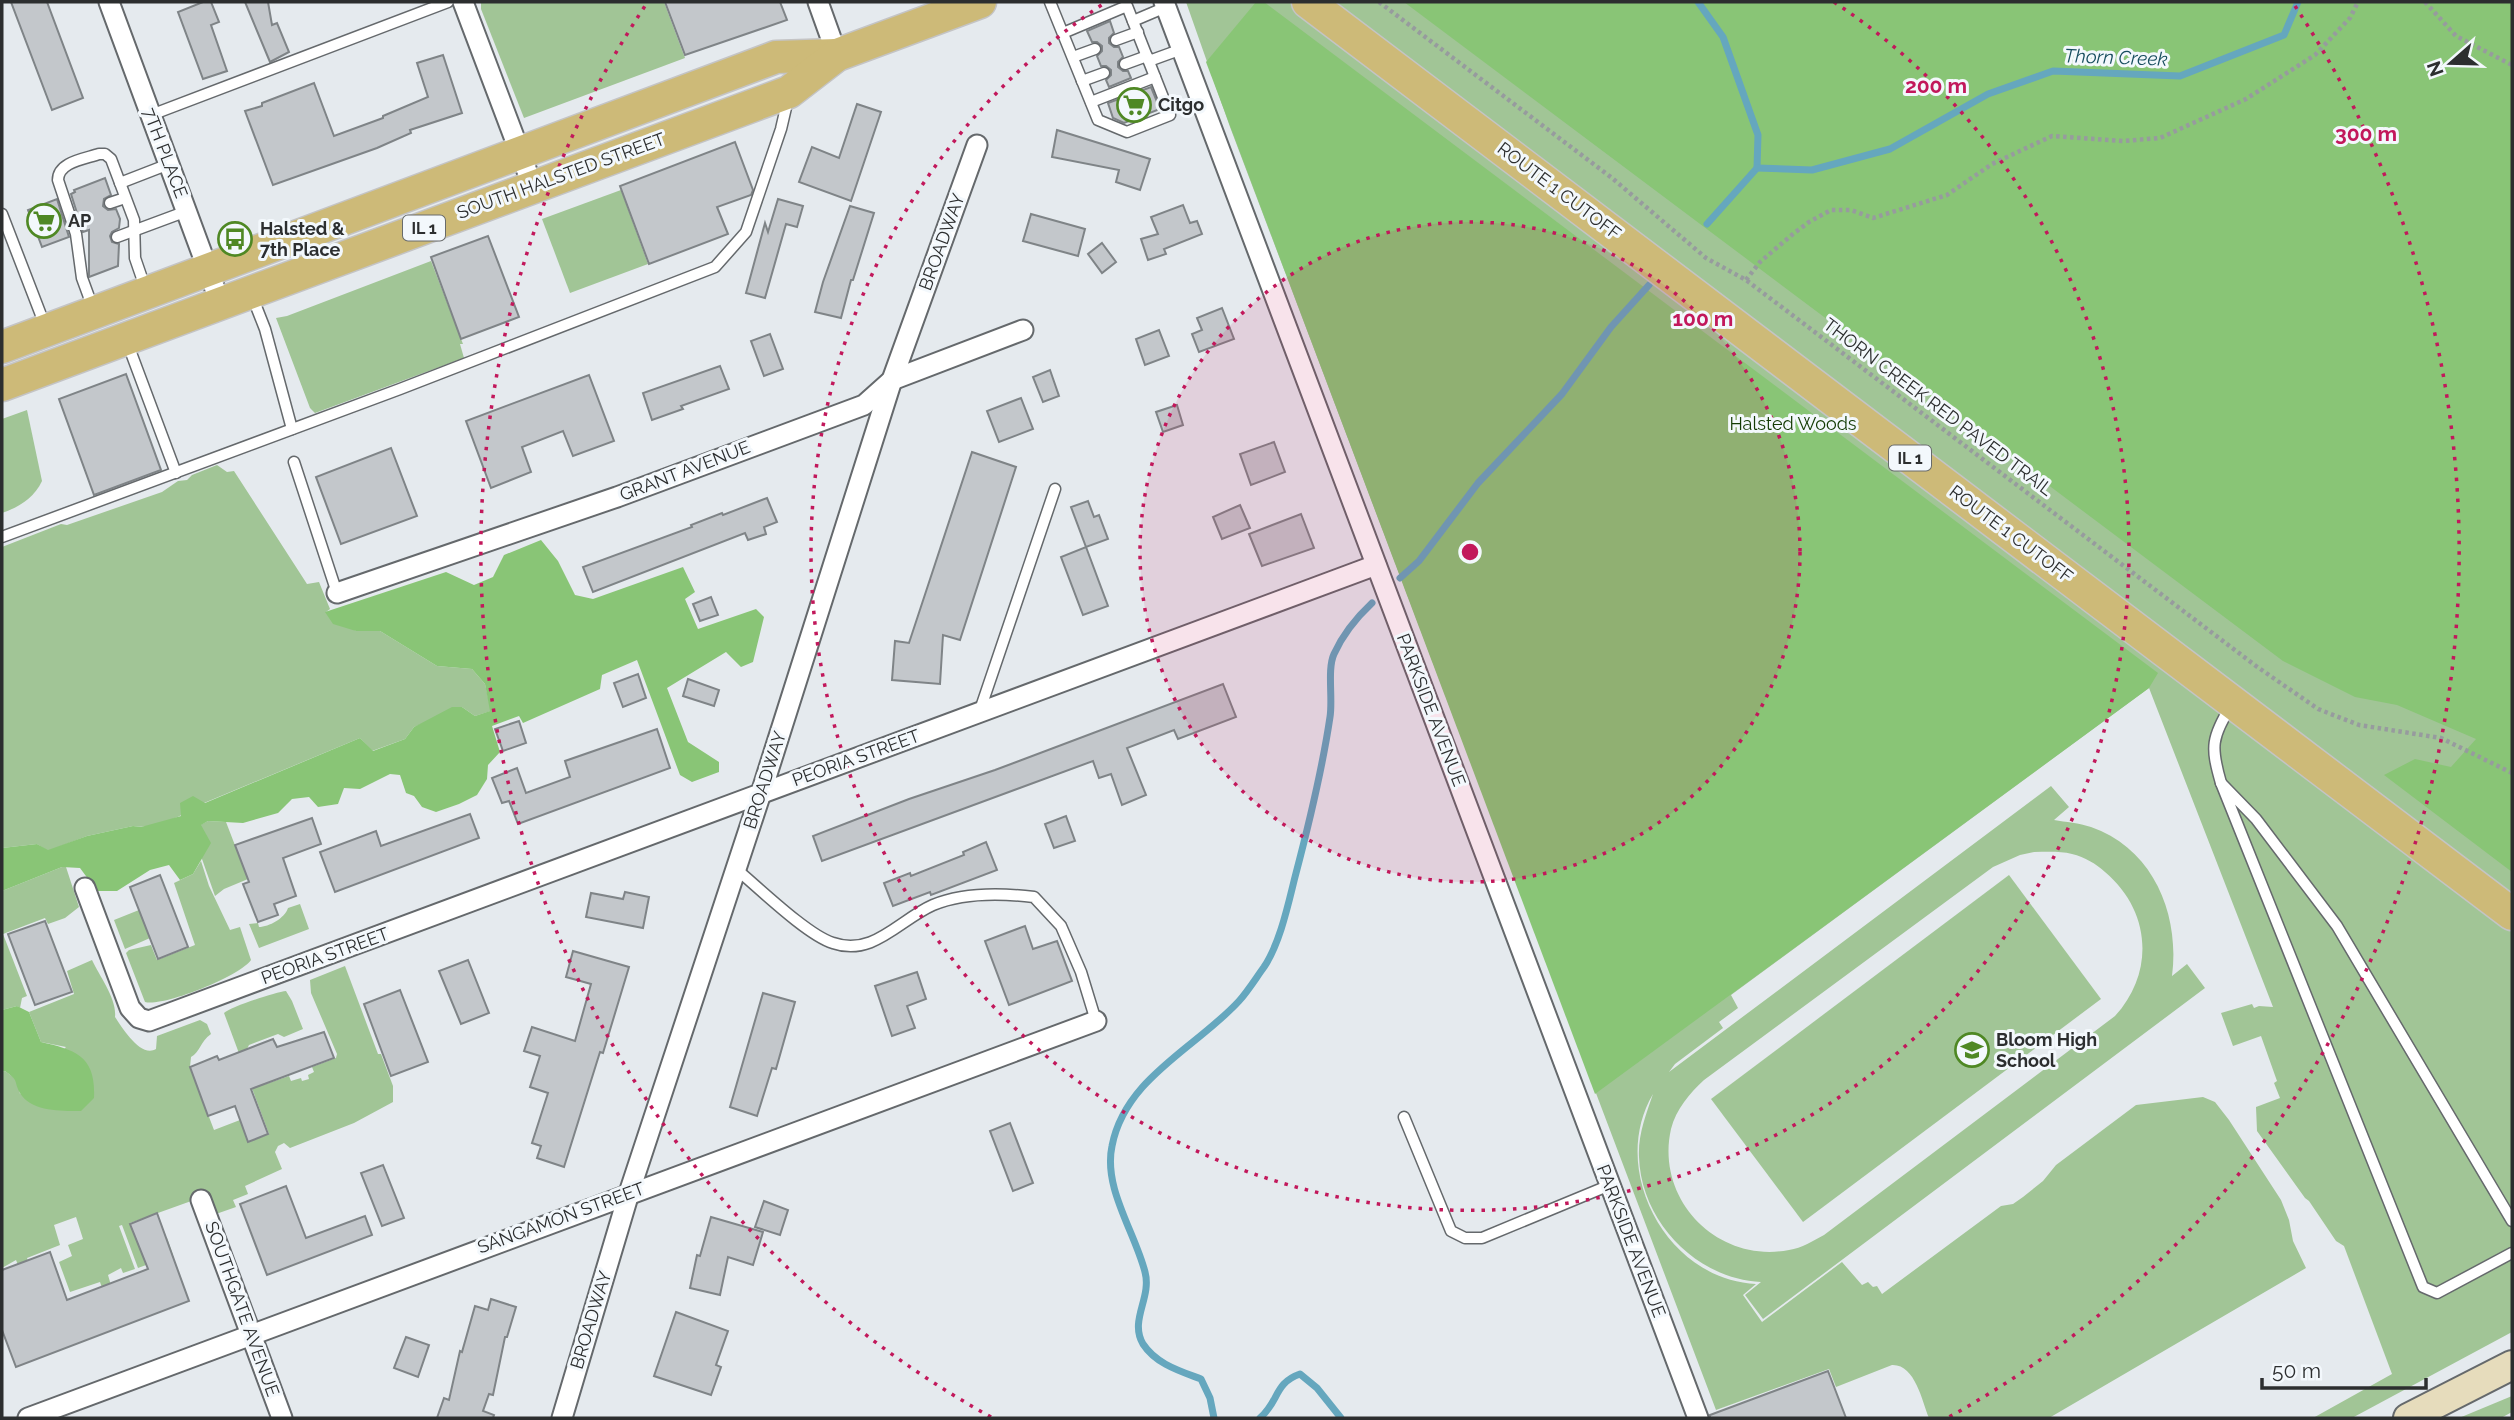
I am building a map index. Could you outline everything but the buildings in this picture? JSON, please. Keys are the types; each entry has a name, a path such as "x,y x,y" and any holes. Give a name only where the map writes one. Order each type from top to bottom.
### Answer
{"main road":[{"name":"SOUTH HALSTED STREET","path":"2,385 789,92 837,55 980,2"},
{"name":"ROUTE 1 CUTOFF","path":"1310,2 2512,914"},
{"name":"SOUTH HALSTED STREET","path":"2,347 776,57 837,55"}],"street":[{"name":"7TH PLACE","path":"109,2 221,305"},
{"path":"463,2 533,187"},
{"path":"818,2 837,55"},
{"name":"PARKSIDE AVENUE","path":"1165,5 1698,1418"},
{"name":"BROADWAY","path":"562,1418 629,1193 761,793 892,380 977,145"},
{"name":"GRANT AVENUE","path":"337,593 617,497 864,405 892,380 1023,330"},
{"name":"PEORIA STREET","path":"85,888 130,1008 139,1018 149,1021 1376,565"},
{"name":"SANGAMON STREET","path":"27,1418 1096,1021"},
{"name":"SOUTHGATE AVENUE","path":"201,1200 282,1418"},
{"path":"2409,1418 2512,1365"}],"lane":[{"path":"151,115 448,2"},
{"path":"1050,2 1098,120 1127,132 1170,115 1127,6 1063,33"},
{"path":"1133,21 1165,5"},
{"path":"1116,40 1138,32"},
{"path":"1073,57 1095,49"},
{"path":"1125,64 1182,49"},
{"path":"1082,81 1104,73"},
{"path":"1091,102 1155,77"},
{"path":"2,537 715,267 746,232 781,129 789,92"},
{"path":"94,312 82,278 83,250 58,180 62,167 99,154 111,159 134,220 135,258 147,293"},
{"path":"120,183 169,164"},
{"path":"110,203 125,198"},
{"path":"117,237 187,211"},
{"path":"2,214 47,330"},
{"path":"71,218 83,214"},
{"path":"251,293 265,329 292,429"},
{"path":"126,339 176,473"},
{"path":"294,462 337,593"},
{"path":"979,712 1055,489"},
{"path":"2233,702 2215,733 2213,757 2221,783 2423,1287 2437,1293 2512,1253"},
{"path":"2221,783 2256,819 2337,926 2512,1221"},
{"path":"735,868 818,937 847,947 862,946 885,937 934,905 999,893 1034,897 1061,926 1081,972 1096,1021"},
{"path":"1404,1117 1451,1231 1465,1238 1482,1238 1610,1185"}],"path":[{"name":"THORN CREEK RED PAVED TRAIL","path":"1379,2 1612,178 1706,258 1746,280 2256,666 2318,709 2359,725 2441,738 2512,773"},
{"path":"1746,280 1760,262 1793,234 1831,210 1851,210 1873,218 1947,195 1992,164 2052,136 2123,141 2160,138 2246,99 2315,55 2350,18 2358,2"},
{"path":"2425,2 2456,36 2512,65"}],"green space":[{"path":"481,2 664,2 685,58 524,118 481,9"},
{"name":"Halsted Woods","path":"1186,2 2512,2 2512,1332 2352,1418 2313,1418 2392,1374 2344,1246 2336,1241 2257,1131 2256,1107 2280,1098 2274,1083 2277,1081 2261,1036 2233,1046 2221,1013 2252,1004 2254,1008 2273,1007 2149,688 1731,995 1738,1008 1719,1022 1723,1028 1675,1064 1669,1072 2051,786 2069,807 2054,820 2091,827 2113,837 2131,851 2146,868 2158,887 2172,930 2172,976 2187,964 2205,988 1763,1319 1745,1295 1761,1282 1737,1278 1715,1270 1695,1258 1677,1243 1650,1204 1642,1181 1639,1149 1653,1094 1641,1124 1638,1155 1642,1186 1654,1216 1672,1242 1696,1263 1724,1278 1756,1284 1743,1295 1762,1322 1842,1262 1862,1285 1868,1282 1873,1287 1877,1286 1882,1294 2001,1206 2013,1204 2023,1197 2043,1181 2056,1165 2136,1105 2203,1097 2215,1102 2229,1120 2281,1200 2293,1241 2306,1268 2049,1418 1929,1418 1912,1377 1900,1366 1892,1365 1836,1387 1829,1369 1716,1410 1230,127","holes":["2034,852 2067,853 2090,861 2105,872 2132,905 2139,923 2142,961 2128,999 2115,1016 1824,1235 1807,1244 1789,1250 1763,1252 1738,1247 1716,1237 1697,1221 1683,1202 1673,1180 1669,1155 1673,1122 1694,1090 1993,867"]},
{"path":"1256,2 1264,2 2158,673 2149,688 1595,1094 1206,62"},
{"path":"1404,2 2512,2 2512,872 2384,775 2415,759 2451,767 2476,739 2397,705 2355,697 2283,661"},
{"path":"621,190 648,264 570,293 542,219"},
{"path":"431,261 463,344 460,344 464,358 315,413 310,408 276,318"},
{"path":"27,410 42,481 25,501 2,513 2,419"},
{"path":"217,465 227,472 234,471 307,584 319,582 330,609 326,612 356,631 380,631 437,666 472,669 485,684 491,711 475,716 462,707 414,727 405,739 372,751 360,738 151,826 133,826 87,836 48,851 37,844 2,848 2,547 61,524 67,525 162,492 178,481 187,480 192,475"},
{"path":"541,540 558,561 575,595 593,599 683,567 695,592 685,599 698,629 756,609 764,617 753,662 741,667 726,652 667,688 688,742 719,762 719,772 692,782 680,775 637,660 602,675 600,689 523,723 519,716 492,726 500,752 488,765 487,779 477,795 459,804 436,812 422,807 414,796 406,793 400,775 390,774 360,789 344,788 338,804 318,807 309,797 292,799 278,813 243,823 208,821 201,825 211,843 193,874 180,880 169,865 150,870 117,891 97,891 80,868 62,867 2,891 2,848 37,844 48,850 87,836 133,826 141,827 181,816 180,803 193,796 205,803 360,738 373,751 405,739 414,727 452,707 462,707 475,716 490,711 485,684 472,669 437,666 380,631 356,631 333,624 325,612 446,572 474,585 493,577 504,555"},
{"path":"208,821 226,822 248,879 224,889 215,896 202,859 200,825"},
{"path":"201,861 209,886 230,930 240,927 251,960 232,974 201,989 168,1000 145,1002 126,953 151,945 157,960 195,945 174,883 193,874"},
{"path":"66,867 79,907 65,918 48,924 45,918 3,934 27,996 22,998 20,1008 17,1006 2,1010 2,891"},
{"path":"2009,875 2101,999 1803,1222 1711,1099"},
{"path":"300,904 309,929 259,948 249,924 258,923 259,927 267,925 280,918 288,908"},
{"path":"139,910 150,938 125,949 114,920"},
{"path":"92,960 111,996 115,1017 133,1041 144,1049 156,1049 157,1036 200,1020 207,1024 211,1034 191,1057 190,1067 214,1130 240,1120 249,1142 269,1134 224,1013 253,1000 286,991 303,1029 284,1037 278,1034 249,1045 247,1049 263,1085 289,1076 291,1081 309,1079 308,1075 314,1072 312,1067 336,1058 337,1054 311,993 310,980 345,966 393,1086 393,1102 354,1123 290,1148 284,1143 278,1146 275,1152 282,1169 245,1186 248,1194 233,1200 236,1207 216,1214 208,1195 130,1223 140,1247 167,1238 173,1255 138,1268 122,1225 119,1226 135,1269 123,1273 121,1268 108,1275 114,1296 106,1299 100,1282 70,1292 59,1262 72,1256 68,1245 83,1239 76,1217 54,1225 60,1245 27,1258 40,1293 31,1297 16,1260 2,1268 2,1072 5,1071 17,1080 20,1094 66,1047 41,1042 29,1012 74,994 67,971"},
{"path":"17,1006 29,1012 41,1042 74,1052 87,1064 94,1084 94,1098 81,1111 48,1109 32,1104 20,1093 13,1077 5,1071 2,1072 2,1010"},
{"path":"2512,1396 2512,1412 2501,1418 2459,1418"}],"waterway":[{"path":"1698,2 1723,37 1758,135 1757,168 1707,224"},
{"name":"Thorn Creek","path":"1757,168 1812,170 1890,149 1988,94 2053,71 2180,76 2284,35 2298,2"},
{"path":"1400,578 1419,561 1478,483 1562,394 1611,327 1649,285"},
{"path":"1214,1418 1210,1398 1201,1379 1162,1362 1148,1351 1139,1335 1139,1318 1146,1291 1145,1272 1116,1194 1110,1162 1112,1146 1119,1122 1131,1101 1164,1066 1239,1001 1270,957 1286,911 1319,777 1330,717 1332,660 1355,620 1372,603"},
{"path":"1260,1418 1271,1406 1285,1382 1300,1374 1317,1388 1341,1418"}],"place":[{"name":"Citgo","path":"1134,105"},
{"name":"AP","path":"44,221"},
{"name":"Halsted & 7th Place","path":"235,239"},
{"name":"Bloom High School","path":"1972,1050"}]}
